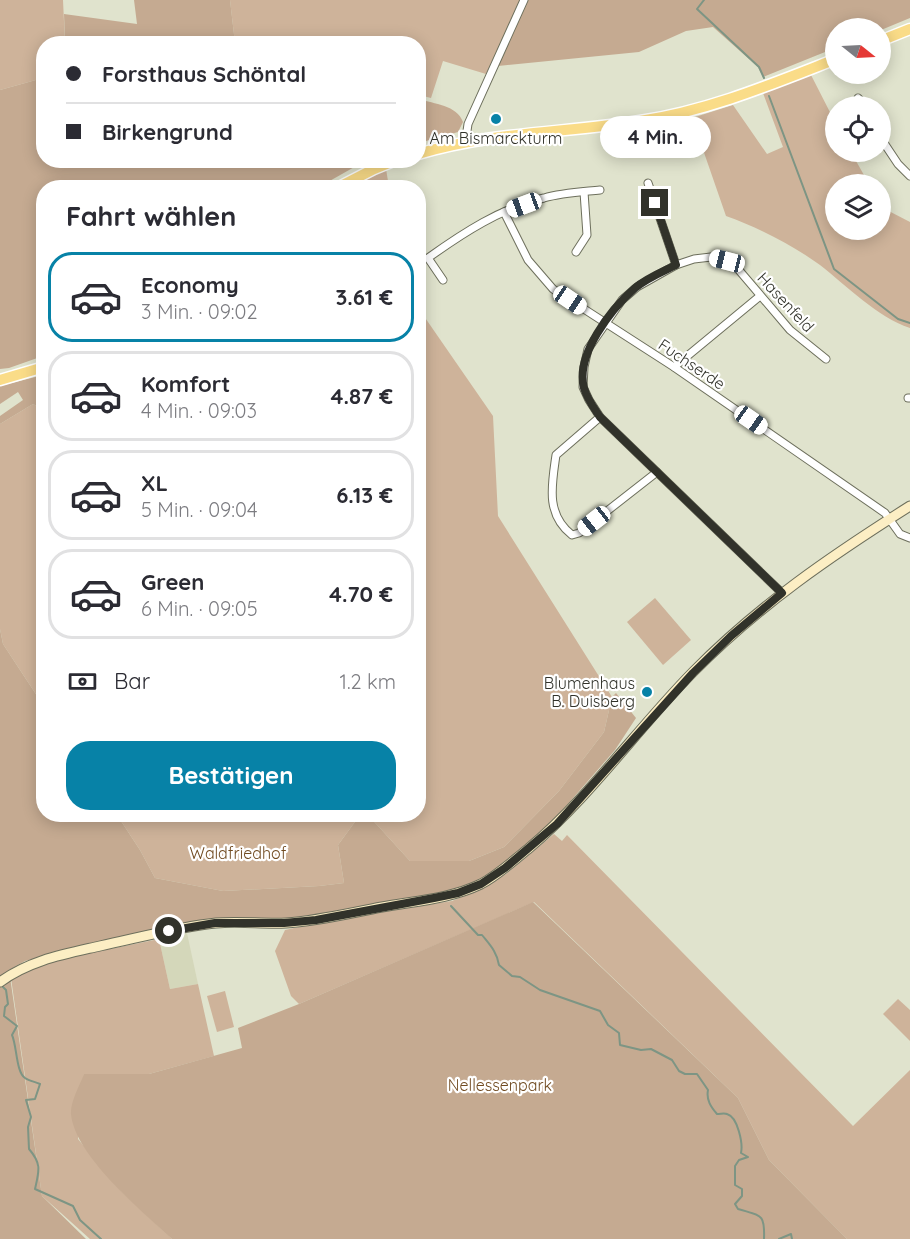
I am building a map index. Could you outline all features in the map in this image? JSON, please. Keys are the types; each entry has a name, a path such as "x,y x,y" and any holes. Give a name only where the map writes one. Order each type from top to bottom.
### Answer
{"main road":[{"path":"891,37 910,29"},
{"path":"426,152 471,142 675,115 722,103 825,63"},
{"path":"353,180 376,168"},
{"path":"0,380 36,369"}],"street":[{"path":"471,142 467,131 468,124 525,0"},
{"path":"891,154 910,176"},
{"path":"648,183 676,265"},
{"path":"443,280 428,258 465,232 504,212 544,197 600,190"},
{"path":"576,252 587,235 584,192"},
{"name":"Fuchserde","path":"504,212 528,260 553,288 674,367 885,513 900,534 910,538"},
{"name":"Hasenfeld","path":"782,593 600,417 583,387 584,367 588,349 605,323 622,300 637,287 676,265 694,259 711,257 727,261 738,269 790,330 826,359"},
{"path":"674,367 760,296"},
{"path":"600,417 556,455 552,506 566,530 572,535 579,533 657,472"},
{"path":"0,982 25,966 54,956 193,927 215,923 284,923 316,920 458,893 481,884 505,868 557,824 693,673 731,636 782,593 833,555 910,506"}],"shaded area":[{"path":"187,933 198,984 170,989 159,939"}],"green space":[{"path":"0,0 63,0 65,36 36,36 36,80 0,90"},
{"path":"134,0 230,0 234,36 65,36 64,14 137,24"},
{"path":"230,0 521,0 486,74 443,61 431,98 426,97 426,36 234,36"},
{"path":"527,0 910,0 910,18 891,26 891,18 825,18 825,52 763,77 758,67 713,27 686,31 639,52 498,66"},
{"path":"811,75 825,102 825,162 857,162 863,174 825,174 825,240 891,240 891,212 910,222 910,328 874,309 798,250 763,231 726,216 692,118 733,105 767,154 783,147 763,93"},
{"path":"36,80 36,168 353,168 331,180 36,180 36,358 0,369 0,90"},
{"path":"426,101 456,112 463,122 458,132 426,141"},
{"path":"386,169 388,180 363,180"},
{"path":"426,319 493,416 498,516 612,697 604,732 559,791 504,847 469,861 410,861 374,822 426,822"},
{"path":"36,377 36,406 33,404 0,424 0,416 23,400 18,392 0,404 0,386"},
{"path":"33,404 36,406 36,694 3,644 0,629 0,424"},
{"path":"655,598 691,640 663,665 627,622"},
{"path":"0,629 3,644 36,694 36,822 122,822 155,878 223,891 344,883 338,845 355,822 374,822 410,861 469,861 504,847 559,791 604,732 612,697 616,693 636,718 615,750 547,828 504,864 480,880 457,889 320,917 287,920 225,919 44,956 25,961 9,970 42,1196 86,1239 0,1239"},
{"name":"Waldfriedhof","path":"122,822 355,822 338,845 344,883 223,891 155,878"},
{"path":"554,834 562,841 567,835 853,1126 910,1070 910,1239 847,1239 769,1160 738,1098 534,902 299,1004 291,996 275,951 285,930 331,920 452,901 506,874"},
{"name":"Nellessenpark","path":"533,902 738,1098 769,1160 847,1239 172,1239 111,1181 84,1147 75,1130 71,1109 84,1074 149,1074 242,1048 238,1028 299,1004"},
{"path":"159,939 170,989 198,984 214,1056 149,1074 84,1074 78,1139 121,1191 172,1239 90,1239 42,1196 11,978 46,962"},
{"path":"225,991 234,1027 217,1032 207,996"},
{"path":"898,999 910,1010 910,1041 883,1014"}],"waterway":[{"path":"704,0 697,9 759,67 764,78"},
{"path":"769,96 834,269 898,319 910,323"},
{"path":"451,906 478,935 482,935 495,952 499,965 512,976 520,977 540,990 600,1011 608,1025 619,1033 620,1045 641,1050 651,1049 672,1060 679,1071 685,1074 697,1074 708,1090 708,1100 717,1114 731,1116 737,1125 741,1153 748,1157 739,1160 735,1166 735,1185 742,1189 742,1196 735,1204 738,1209 760,1217 764,1224 764,1239"},
{"path":"2,986 6,990 8,1004 5,1007 4,1016 17,1026 12,1035 18,1065 25,1078 40,1084 35,1099 26,1100 31,1117 28,1127 29,1149 38,1164 35,1189 73,1206 80,1220 101,1239"},
{"path":"779,1239 791,1234 792,1239"}],"place":[{"name":"Am Bismarckturm","path":"496,119"},
{"name":"Blumenhaus B. Duisberg","path":"647,692"}],"route":[{"path":"169,931 215,923 284,923 316,920 458,893 481,884 505,868 557,824 693,673 731,636 782,593 600,417 583,387 588,349 622,300 649,278 676,265 655,203"}]}
